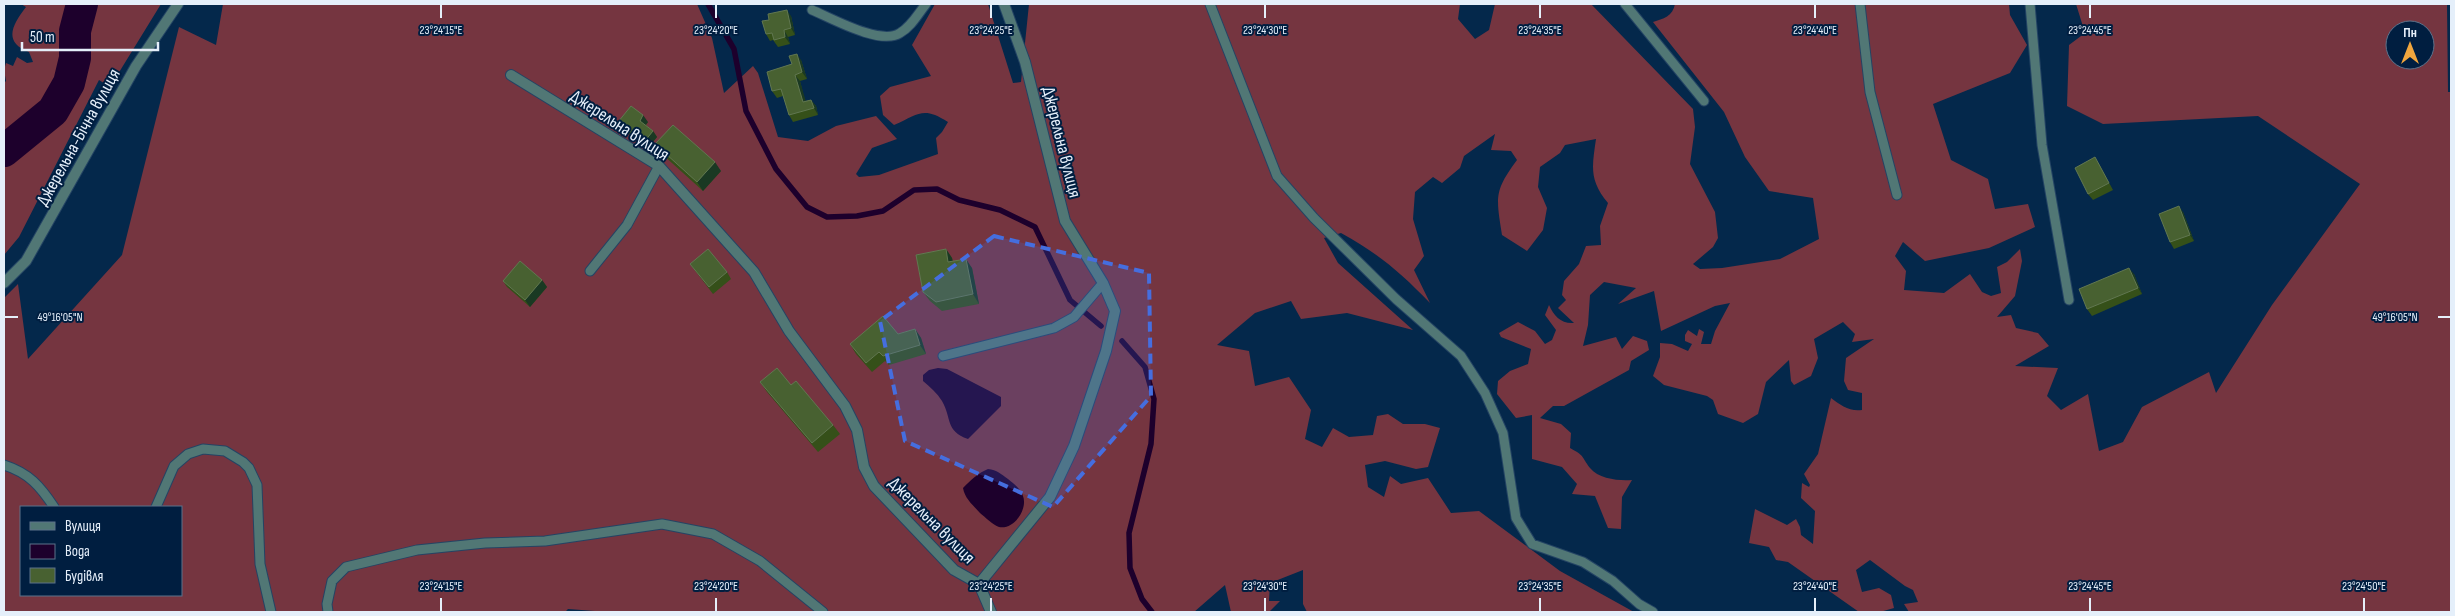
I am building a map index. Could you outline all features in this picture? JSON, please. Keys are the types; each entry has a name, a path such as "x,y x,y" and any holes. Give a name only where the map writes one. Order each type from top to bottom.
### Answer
{"street":[{"name":"Джерельна-Бічна вулиця","path":"4,283 26,262 136,66 178,4"},
{"name":"Джерельна вулиця","path":"511,75 659,166 754,272 789,331 845,406 857,430 864,467 874,486 954,570 979,584 1050,497 1074,446 1106,351 1115,311 1103,283 1065,221 1025,62 1004,4"},
{"path":"979,584 991,612"}],"lane":[{"path":"812,10 867,33 887,37 898,35 908,27 926,4"},
{"path":"1210,4 1276,176 1314,218 1396,299 1461,356 1485,393 1504,432 1516,518 1532,544 1583,562 1613,581 1640,608 1653,612"},
{"path":"1625,4 1704,101"},
{"path":"1860,4 1870,92 1897,195"},
{"path":"2030,4 2042,145 2069,300"},
{"path":"590,271 627,225 659,166"},
{"path":"943,356 1054,328 1074,317 1103,283"},
{"path":"156,506 174,466 188,454 203,449 225,451 243,462 249,468 257,486 260,564 271,612"},
{"path":"4,465 39,484 53,506"},
{"path":"328,612 327,604 332,581 346,567 417,550 485,543 545,541 662,524 713,534 760,561 822,612"}],"highlighted area":[{"path":"994,236 1149,273 1151,396 1053,507 905,441 880,321"}],"shaded area":[{"path":"21,4 161,4 110,87 99,80 19,237 4,255 4,83 6,81 4,70 6,63 13,66 17,57 27,63 33,62 29,52 15,43 13,38 14,26 26,7"},
{"path":"223,4 697,4 712,38 724,93 753,66 758,73 778,137 808,141 836,126 876,116 897,139 872,148 856,174 859,177 879,175 938,154 936,138 948,122 933,114 921,113 894,125 883,115 880,96 890,87 931,76 912,45 935,4 988,4 1013,83 1021,82 1029,4 1460,4 1458,19 1475,39 1489,30 1495,4 1591,4 1693,109 1695,127 1690,164 1715,212 1718,238 1713,247 1693,264 1700,269 1722,268 1780,259 1819,239 1813,198 1769,191 1745,157 1724,112 1653,22 1670,14 1675,4 2009,4 2010,15 2027,45 2010,73 1933,104 1951,160 1988,179 1995,209 2028,204 2035,227 1989,248 1925,261 1903,242 1895,256 1906,271 1904,290 1944,293 1970,274 1982,292 1991,296 2001,293 1997,267 2007,262 2020,249 2022,261 2015,296 1997,317 2011,315 2016,328 2038,333 2049,346 2015,366 2058,368 2047,396 2061,410 2088,394 2099,451 2123,442 2142,407 2209,372 2216,393 2272,305 2360,184 2258,116 2103,124 2067,106 2069,45 2085,33 2076,4 2447,4 2448,92 2451,92 2451,612 1909,612 1904,604 1918,602 1913,590 1870,560 1856,570 1862,592 1879,588 1891,595 1894,608 1880,612 1859,612 1788,562 1776,560 1769,547 1749,543 1755,509 1787,525 1796,519 1801,535 1813,544 1815,511 1801,498 1802,483 1809,487 1810,485 1804,474 1818,454 1831,398 1849,409 1862,410 1862,393 1848,390 1844,381 1846,358 1874,339 1852,342 1855,334 1843,322 1814,339 1818,358 1811,376 1794,385 1791,381 1789,360 1766,382 1758,414 1743,423 1718,414 1713,400 1707,396 1664,385 1653,376 1660,357 1660,343 1672,344 1688,351 1692,344 1685,341 1685,335 1688,330 1697,336 1699,329 1704,332 1701,344 1711,344 1715,331 1730,303 1715,306 1661,331 1654,291 1618,304 1636,288 1604,282 1590,295 1588,325 1583,346 1616,337 1622,349 1633,336 1647,341 1649,350 1631,361 1629,370 1564,406 1553,406 1540,418 1561,424 1571,433 1570,448 1581,455 1594,472 1610,478 1632,480 1622,497 1621,529 1608,528 1595,496 1572,494 1577,484 1562,467 1532,459 1532,415 1516,418 1497,394 1498,381 1510,371 1528,364 1531,349 1501,337 1499,333 1518,322 1535,331 1545,344 1552,340 1556,330 1545,315 1549,305 1553,313 1562,321 1574,323 1558,308 1566,300 1562,295 1564,281 1579,264 1586,246 1601,245 1600,226 1608,203 1598,187 1593,173 1596,139 1565,145 1560,153 1540,167 1538,187 1547,208 1543,230 1527,251 1502,235 1498,203 1499,195 1504,179 1517,160 1511,151 1491,150 1495,134 1464,156 1460,168 1442,183 1433,177 1415,192 1413,219 1424,256 1414,270 1430,303 1409,282 1367,248 1341,233 1324,238 1338,263 1413,330 1347,313 1301,319 1291,301 1255,313 1217,345 1249,351 1255,386 1289,377 1311,410 1305,439 1322,447 1333,428 1349,437 1373,435 1377,416 1388,414 1403,424 1425,424 1440,428 1428,467 1416,469 1385,461 1365,465 1368,487 1384,497 1390,476 1401,484 1428,478 1451,513 1479,511 1560,571 1634,612 1307,612 1303,604 1303,570 1270,583 1269,601 1280,601 1269,612 1231,612 1225,585 1194,612 608,612 568,609 565,612 4,612 4,298 18,284 28,359 122,255 179,27 216,45"}],"water":[{"path":"947,369 1001,397 1001,406 968,439 952,428 942,401 923,381 923,375 929,370"},
{"path":"988,469 996,471 1008,479 1019,488 1023,496 1022,512 1015,522 1005,527 997,526 980,513 964,492 963,488 969,482"}],"building":[{"path":"787,10 791,28 784,30 785,37 774,40 772,33 766,34 762,21 769,20 768,14"},
{"path":"797,54 802,72 795,75 803,102 811,100 814,108 789,115 781,89 772,91 767,72 792,64 789,56"},
{"path":"631,106 643,115 640,121 653,131 644,142 618,122"},
{"path":"673,125 715,162 697,182 655,144"},
{"path":"2095,157 2109,183 2088,194 2075,168"},
{"path":"2179,206 2190,235 2170,242 2159,214"},
{"path":"708,249 727,272 709,287 690,264"},
{"path":"946,249 948,262 966,259 973,294 936,302 923,292 916,255"},
{"path":"520,261 542,280 525,300 503,281"},
{"path":"2129,268 2138,288 2087,309 2079,289"},
{"path":"883,316 898,334 915,329 920,345 883,356 879,352 866,363 850,344"},
{"path":"777,368 791,385 796,381 833,425 812,443 760,382"}],"waterway":[{"path":"4,151 53,111 69,83 75,58 75,31 82,4"},
{"path":"708,4 734,49 746,111 776,169 807,207 827,217 857,216 883,211 914,190 937,189 959,200 1000,210 1035,227 1070,300 1101,326"},
{"path":"1122,341 1145,367 1154,399 1151,444 1129,533 1130,568 1142,599 1152,612"}]}
